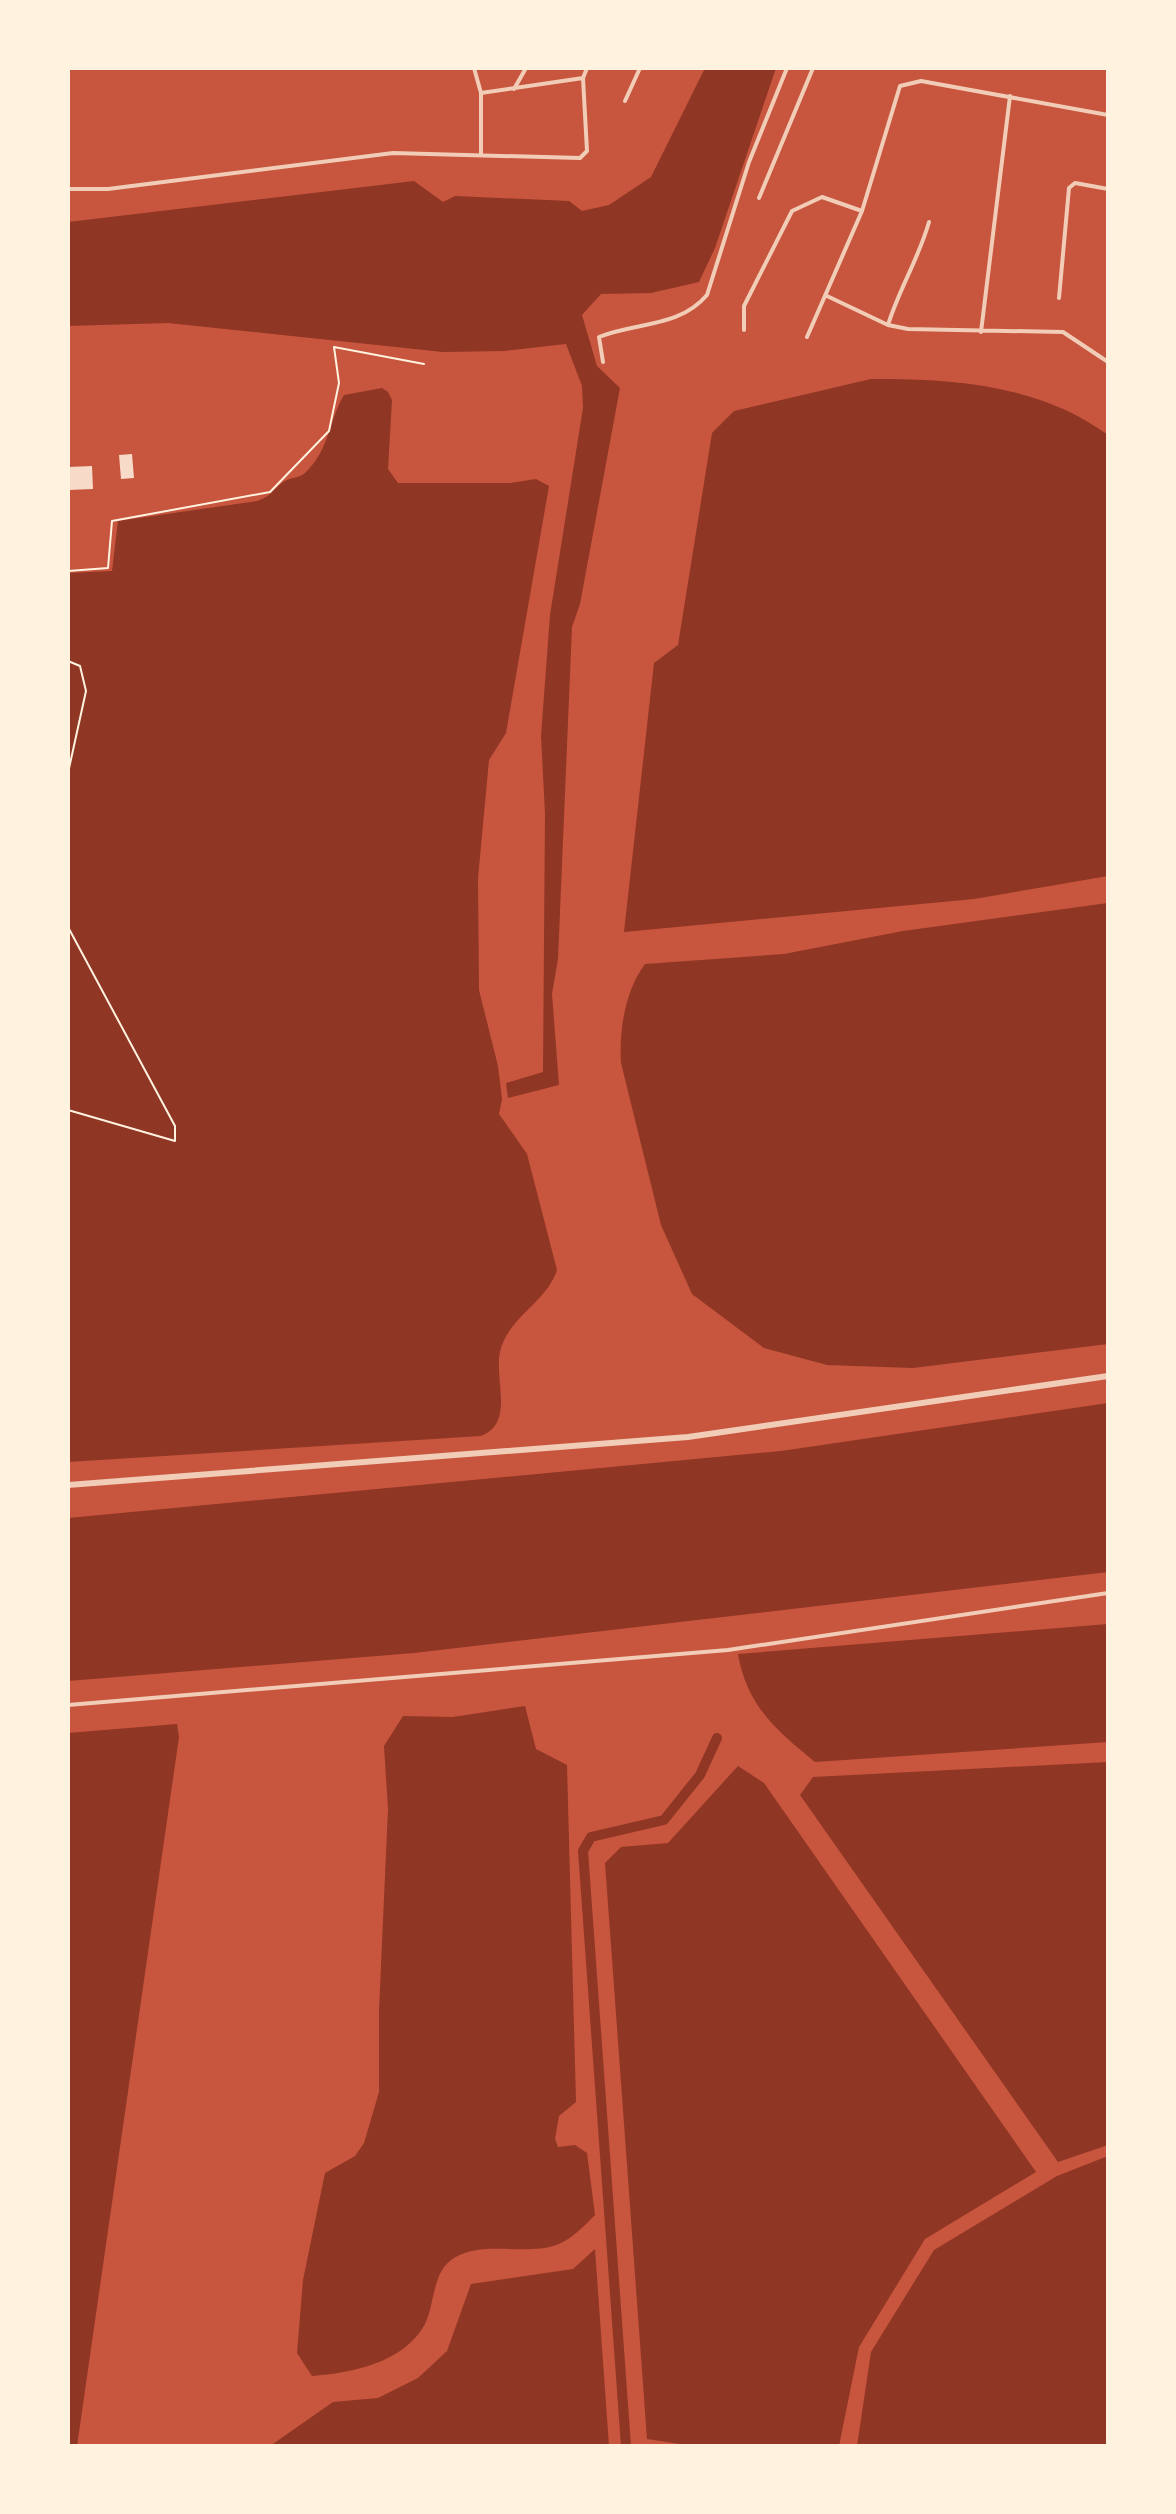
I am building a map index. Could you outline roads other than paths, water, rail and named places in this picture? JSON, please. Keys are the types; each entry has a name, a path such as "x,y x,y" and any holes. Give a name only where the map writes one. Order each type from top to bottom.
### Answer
{"street":[{"path":"474,68 481,93 481,155"},
{"path":"514,89 526,68"},
{"path":"68,189 108,189 393,153 580,158 585,156 583,78 587,68"},
{"path":"625,101 640,68"},
{"path":"603,362 599,337 691,311 707,295 749,162 787,68"},
{"path":"759,198 813,68"},
{"path":"481,93 583,78"},
{"path":"807,337 862,211 878,165 895,94 900,86 921,81 1108,115"},
{"path":"981,333 1010,96"},
{"path":"1059,298 1069,188 1075,183 1108,189"},
{"path":"744,330 744,306 792,211 822,197 862,211"},
{"path":"888,325 897,295 917,250 922,247 929,222"},
{"path":"827,296 888,325 981,333 1063,332 1108,362"},
{"path":"68,1485 688,1437 1108,1376"},
{"path":"68,1705 728,1650 1108,1593"}],"waterway":[{"path":"626,2446 583,1851 591,1837 664,1820 700,1775 717,1738"}]}
